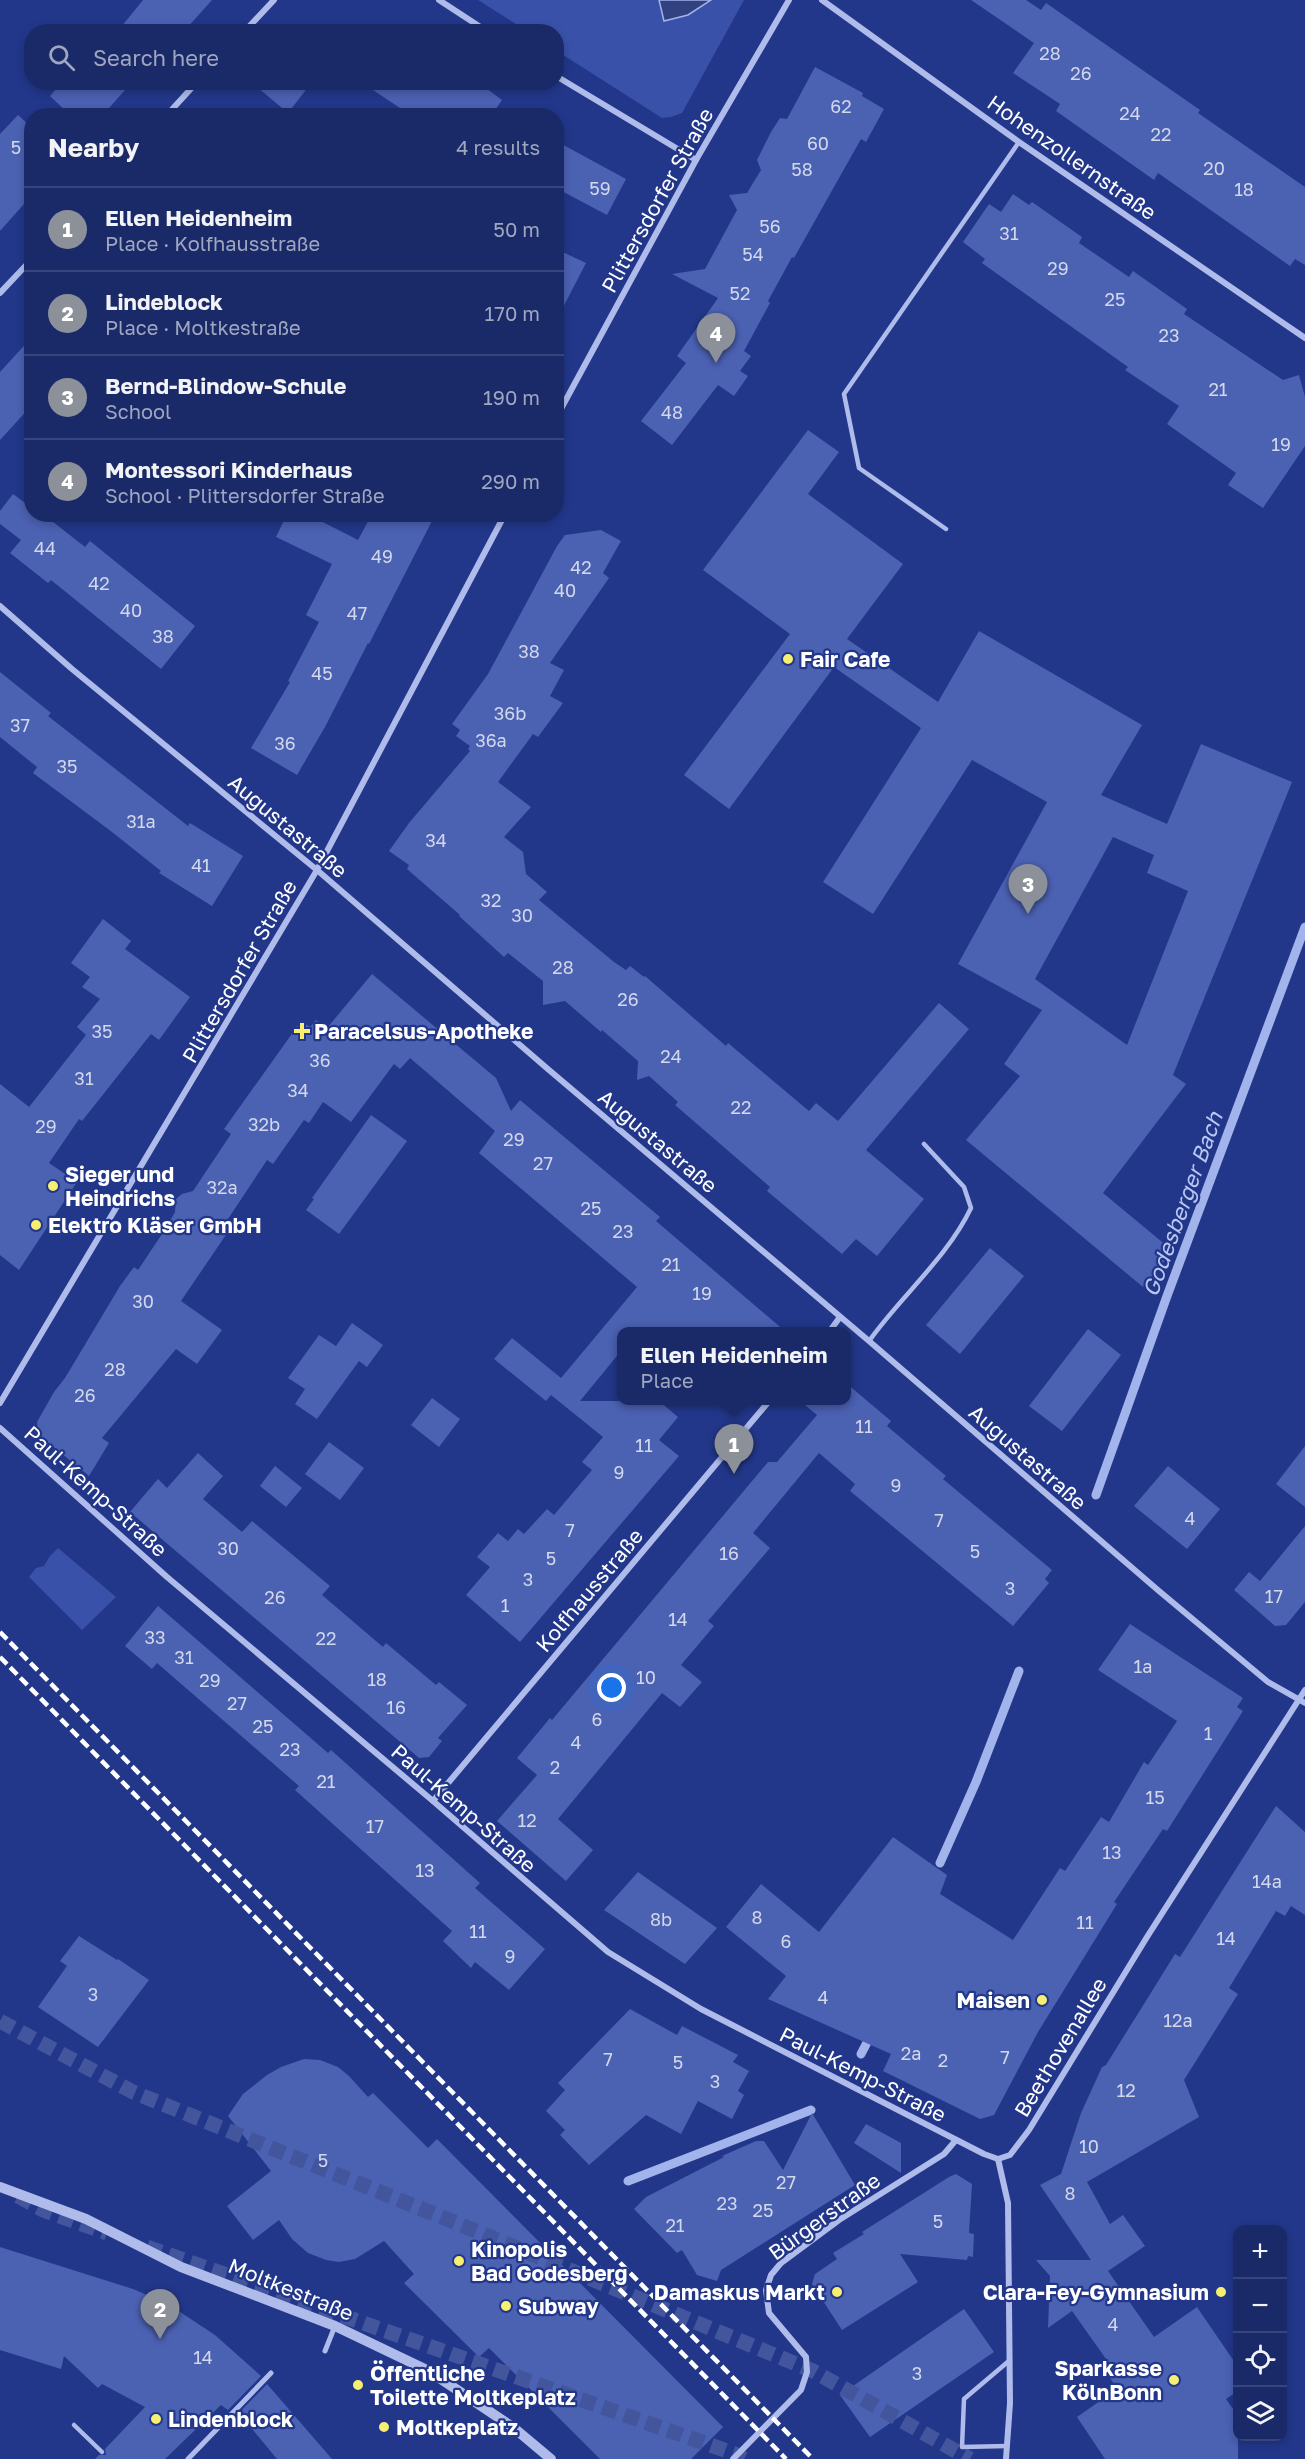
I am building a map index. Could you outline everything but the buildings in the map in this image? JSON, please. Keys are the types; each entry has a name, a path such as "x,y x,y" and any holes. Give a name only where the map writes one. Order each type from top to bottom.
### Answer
{"street":[{"path":"252,24 274,0"},
{"path":"439,0 476,24"},
{"name":"Plittersdorfer Straße","path":"564,403 696,160 789,0"},
{"name":"Hohenzollernstraße","path":"822,0 1019,142 1305,338"},
{"path":"564,81 696,160"},
{"path":"173,108 190,90"},
{"path":"0,293 24,268"},
{"name":"Plittersdorfer Straße","path":"0,1402 317,870 502,522"},
{"name":"Augustastraße","path":"0,606 72,669 317,870 1168,1599 1268,1682 1305,1703"},
{"path":"833,1327 840,1317"},
{"name":"Kolfhausstraße","path":"433,1801 767,1405"},
{"name":"Paul-Kemp-Straße","path":"0,1428 167,1576 433,1801 590,1939 636,1971 701,2009 956,2140"},
{"name":"Beethovenallee","path":"998,2159 1010,2155 1029,2130 1147,1937 1297,1699 1305,1690"},
{"path":"956,2140 998,2159 1008,2203 1010,2403 1006,2459"},
{"name":"Bürgerstraße","path":"733,2459 801,2390 807,2372 806,2357 769,2313 766,2290 771,2275 781,2263 839,2220 944,2154 956,2140"},
{"name":"Moltkestraße","path":"0,2187 86,2219 182,2267 334,2326 429,2371 514,2428 551,2459"},
{"path":"325,2351 334,2326"},
{"path":"188,2459 271,2373"}],"lane":[{"path":"946,529 860,468 844,394 1019,142"},
{"path":"869,1341 885,1318 960,1231 971,1208 964,1187 924,1144"},
{"path":"1007,2446 962,2447 964,2399 1010,2360"},
{"path":"74,2425 102,2452"}],"shaded area":[{"path":"478,0 744,0 682,113 662,118 564,55 564,24 516,24"},
{"path":"659,0 711,0 688,15 664,21"},
{"path":"58,1548 116,1597 82,1630 29,1577 36,1568 44,1566"}],"waterway":[{"name":"Godesberger Bach","path":"1096,1495 1167,1296 1305,927"},
{"name":"Godesberger Bach","path":"940,1863 976,1782 1019,1671"},
{"name":"Godesberger Bach","path":"861,2054 872,2033"},
{"name":"Godesberger Bach","path":"628,2181 811,2110"}],"tunnel":[{"path":"0,2021 133,2092 813,2371 970,2459"},
{"path":"18,2196 43,2210 107,2233"},
{"path":"147,2247 733,2453 744,2459"}],"railway":[{"path":"0,1632 813,2459"},
{"path":"0,1657 786,2459"}],"place":[{"name":"Montessori Kinderhaus","path":"716,363"},
{"name":"Fair Cafe","path":"788,659"},
{"name":"Bernd-Blindow-Schule","path":"1028,914"},
{"name":"Paracelsus-Apotheke","path":"302,1031"},
{"name":"Sieger und Heindrichs","path":"53,1186"},
{"name":"Elektro Kläser GmbH","path":"36,1225"},
{"name":"Ellen Heidenheim","path":"734,1474"},
{"name":"Maisen","path":"1042,2000"},
{"name":"Kinopolis Bad Godesberg","path":"459,2261"},
{"name":"Damaskus Markt","path":"837,2292"},
{"name":"Clara-Fey-Gymnasium","path":"1221,2292"},
{"name":"Subway","path":"506,2306"},
{"name":"Lindeblock","path":"160,2339"},
{"name":"Sparkasse KölnBonn","path":"1174,2380"},
{"name":"Öffentliche Toilette Moltkeplatz","path":"358,2385"},
{"name":"Lindenblock","path":"156,2419"},
{"name":"Moltkeplatz","path":"384,2427"}]}
